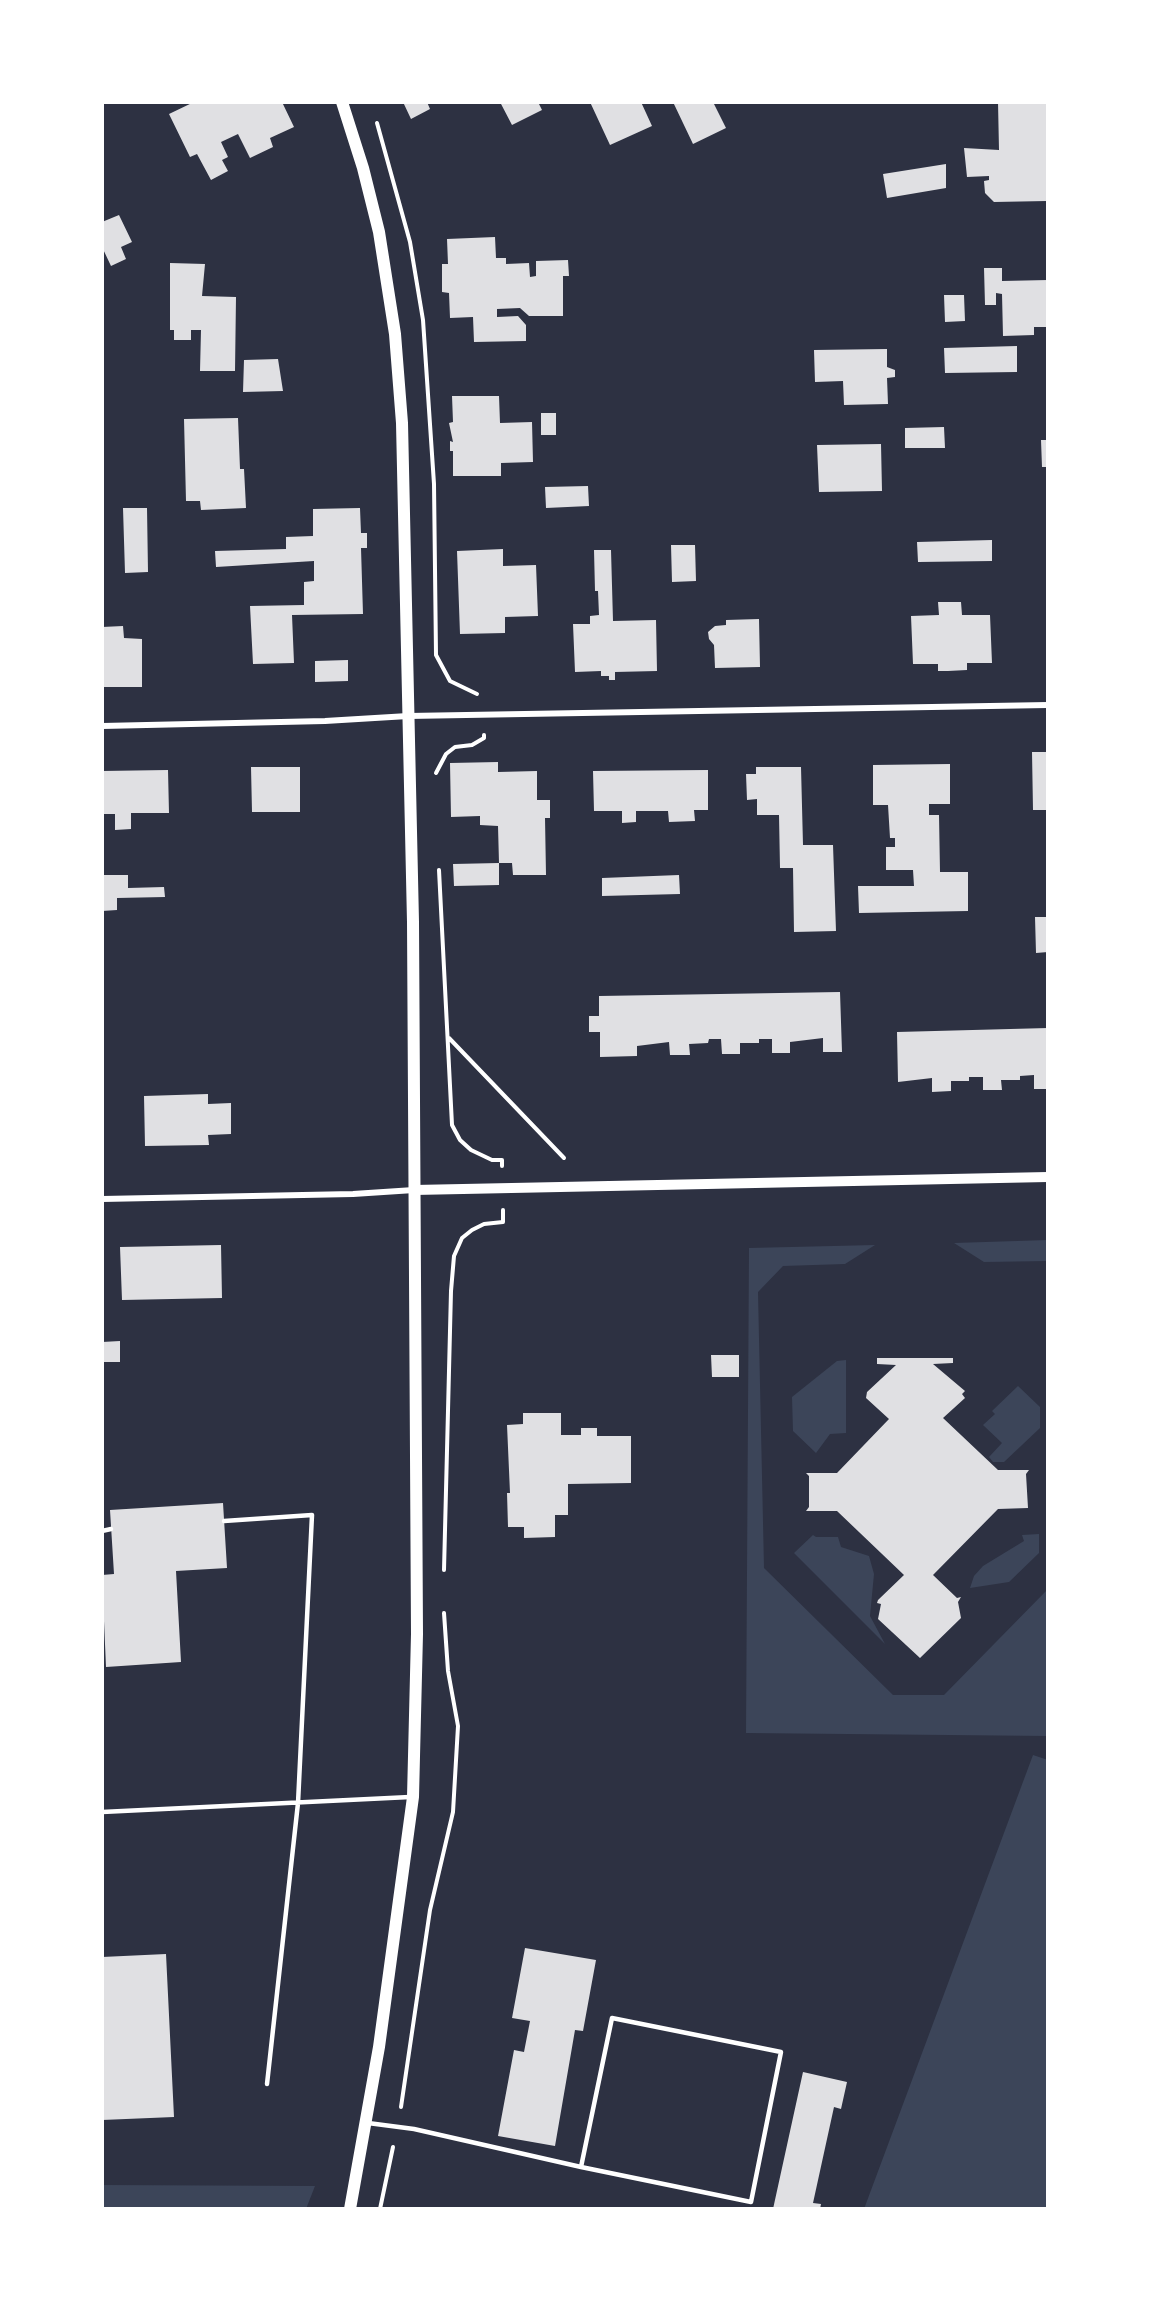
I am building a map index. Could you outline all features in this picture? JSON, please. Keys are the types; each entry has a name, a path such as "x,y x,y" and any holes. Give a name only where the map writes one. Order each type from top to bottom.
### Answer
{"main road":[{"path":"342,102 363,168 379,232 394,334 402,423 414,1190 417,1634 413,1797 381,2036 350,2209"}],"street":[{"path":"102,726 325,722 408,716 1048,705"},
{"path":"102,1199 1048,1177"}],"lane":[{"path":"224,1521 312,1515 298,1803 267,2084"},
{"path":"102,1531 111,1529"},
{"path":"102,1812 413,1797"},
{"path":"365,2123 414,2129 581,2167 751,2202 782,2052 612,2018 581,2167"}],"path":[{"path":"436,782 436,770 446,754 455,747 472,745 484,738 484,734"},
{"path":"438,861 452,1125 460,1140 471,1150 492,1160 502,1160 502,1171"},
{"path":"448,1037 564,1158"}],"shaded area":[{"path":"1048,1240 1048,1261 984,1262 954,1243"},
{"path":"875,1245 845,1264 783,1266 758,1292 764,1568 893,1695 944,1695 1048,1589 1048,1736 746,1733 749,1248"},
{"path":"846,1360 846,1433 830,1434 816,1453 793,1431 792,1397 837,1361"},
{"path":"1018,1386 1040,1407 1040,1428 1004,1462 993,1462 989,1457 1002,1443 983,1425 995,1414 992,1411"},
{"path":"1039,1534 1039,1553 1009,1582 970,1588 974,1576 983,1566 1024,1541 1022,1535"},
{"path":"813,1535 838,1537 841,1547 869,1556 874,1574 870,1616 885,1644 794,1553"},
{"path":"1033,1755 1048,1760 1048,2209 864,2209"},
{"path":"102,2185 315,2186 306,2209 102,2209"}],"building":[{"path":"194,102 282,102 294,127 270,138 273,147 250,158 238,134 221,142 228,157 222,160 228,171 211,180 197,154 190,157 169,114"},
{"path":"403,102 427,102 430,109 411,119"},
{"path":"500,102 538,102 542,110 512,125"},
{"path":"590,102 641,102 652,126 610,145"},
{"path":"673,102 713,102 726,128 693,144"},
{"path":"998,102 1046,102 1047,201 994,202 985,193 984,181 989,180 989,176 967,177 964,148 999,150"},
{"path":"946,164 946,188 887,198 883,174"},
{"path":"119,215 132,242 121,247 126,259 111,266 102,247 102,222"},
{"path":"495,237 496,258 506,258 506,264 529,263 530,277 536,276 536,261 568,260 569,276 563,276 563,316 529,316 520,308 497,309 497,317 518,316 526,325 526,341 474,342 473,317 450,318 449,293 442,292 442,264 448,264 447,239"},
{"path":"170,263 205,264 202,296 236,297 235,371 200,371 201,330 191,330 191,340 174,340 174,330 170,330"},
{"path":"984,268 1002,268 1002,281 1048,280 1048,327 1034,327 1034,335 1003,336 1002,294 996,293 996,305 985,305"},
{"path":"944,295 964,295 965,321 945,322"},
{"path":"1017,346 1017,372 945,373 944,348"},
{"path":"887,349 887,367 895,370 895,377 887,378 888,404 844,405 843,381 815,382 814,350"},
{"path":"278,359 283,391 243,392 244,360"},
{"path":"452,396 499,396 500,423 532,422 533,462 501,463 501,476 453,476 453,451 450,451 450,441 453,442 449,423 453,422"},
{"path":"541,413 556,413 556,435 541,435"},
{"path":"238,418 240,469 244,469 246,508 201,510 200,501 186,501 184,419"},
{"path":"944,427 945,448 905,448 905,428"},
{"path":"1041,440 1048,440 1048,467 1042,467"},
{"path":"881,444 882,491 819,492 817,445"},
{"path":"588,486 589,506 546,508 545,487"},
{"path":"123,508 147,508 148,572 125,573"},
{"path":"360,508 361,533 367,533 367,548 361,548 363,614 292,615 294,663 253,664 250,606 304,605 304,582 314,581 314,561 216,567 215,551 286,549 286,537 313,536 313,509"},
{"path":"992,540 992,561 918,562 917,542"},
{"path":"671,545 695,545 696,581 672,582"},
{"path":"503,549 503,566 536,565 538,616 505,617 505,633 460,634 457,551"},
{"path":"594,550 611,550 613,621 656,620 657,671 615,672 615,680 609,680 609,676 601,676 601,671 575,672 573,624 590,624 590,616 599,615 598,591 595,591"},
{"path":"938,602 961,602 962,615 990,615 992,663 967,663 967,670 948,671 938,671 938,664 913,664 911,616 939,615"},
{"path":"759,619 760,667 715,668 714,645 709,639 708,632 715,626 726,625 726,620"},
{"path":"123,626 124,638 142,639 142,687 102,687 102,627"},
{"path":"348,660 348,681 315,682 315,661"},
{"path":"1032,752 1048,752 1048,810 1033,810"},
{"path":"498,762 498,772 537,771 537,800 550,800 550,818 545,818 546,875 513,875 512,863 499,863 498,826 480,825 480,816 451,817 450,763"},
{"path":"950,764 950,804 929,804 929,815 939,815 940,872 968,872 968,911 859,913 858,886 914,886 913,870 886,870 886,847 895,847 895,838 890,838 888,805 873,805 873,765"},
{"path":"251,767 300,767 300,812 252,812"},
{"path":"756,767 801,767 803,845 833,845 836,931 794,932 793,868 780,868 779,815 757,815 757,799 747,800 746,774 756,774"},
{"path":"168,770 169,813 131,813 131,829 115,830 115,814 102,814 102,771"},
{"path":"708,770 708,810 694,810 695,821 669,822 668,811 636,811 636,822 622,823 622,811 594,811 593,771"},
{"path":"499,863 499,885 454,886 453,864"},
{"path":"102,875 128,875 128,888 164,887 165,897 117,898 117,910 102,911"},
{"path":"679,875 680,894 602,896 602,878"},
{"path":"1035,917 1048,917 1048,952 1036,953"},
{"path":"840,992 842,1052 823,1052 823,1038 790,1042 790,1053 772,1053 772,1039 759,1039 759,1043 740,1043 740,1054 722,1054 721,1039 709,1039 708,1043 689,1044 690,1055 670,1055 669,1042 637,1046 637,1056 600,1057 600,1032 589,1032 589,1016 599,1016 599,996"},
{"path":"1048,1028 1048,1089 1034,1089 1034,1075 1020,1076 1020,1080 1001,1080 1002,1090 983,1090 983,1077 969,1077 969,1081 951,1081 951,1091 932,1092 932,1078 898,1082 897,1032"},
{"path":"208,1094 208,1104 231,1103 231,1134 208,1135 209,1145 145,1146 144,1096"},
{"path":"221,1245 222,1298 122,1300 120,1247"},
{"path":"120,1341 120,1362 102,1362 102,1342"},
{"path":"711,1355 739,1355 739,1377 712,1377"},
{"path":"877,1358 953,1358 953,1363 933,1364 965,1391 962,1394 965,1398 943,1418 998,1470 1029,1470 1026,1474 1028,1508 998,1509 933,1575 957,1598 961,1597 958,1602 961,1618 920,1658 878,1619 881,1604 877,1603 878,1600 904,1575 837,1511 806,1511 809,1507 809,1476 806,1473 837,1473 889,1419 866,1398 867,1392 896,1365 877,1364"},
{"path":"523,1413 561,1413 561,1435 581,1435 581,1428 597,1428 597,1436 631,1436 631,1483 568,1484 568,1515 555,1515 555,1537 524,1538 524,1527 508,1527 507,1493 510,1493 507,1425 523,1424"},
{"path":"223,1503 227,1568 176,1571 181,1662 106,1667 102,1575 114,1574 110,1510"},
{"path":"525,1948 596,1960 583,2031 575,2030 555,2146 498,2136 514,2050 524,2052 530,2021 512,2018"},
{"path":"166,1954 174,2117 102,2120 102,1957"},
{"path":"803,2072 847,2082 841,2109 834,2107 813,2203 821,2204 820,2209 773,2209"}]}
